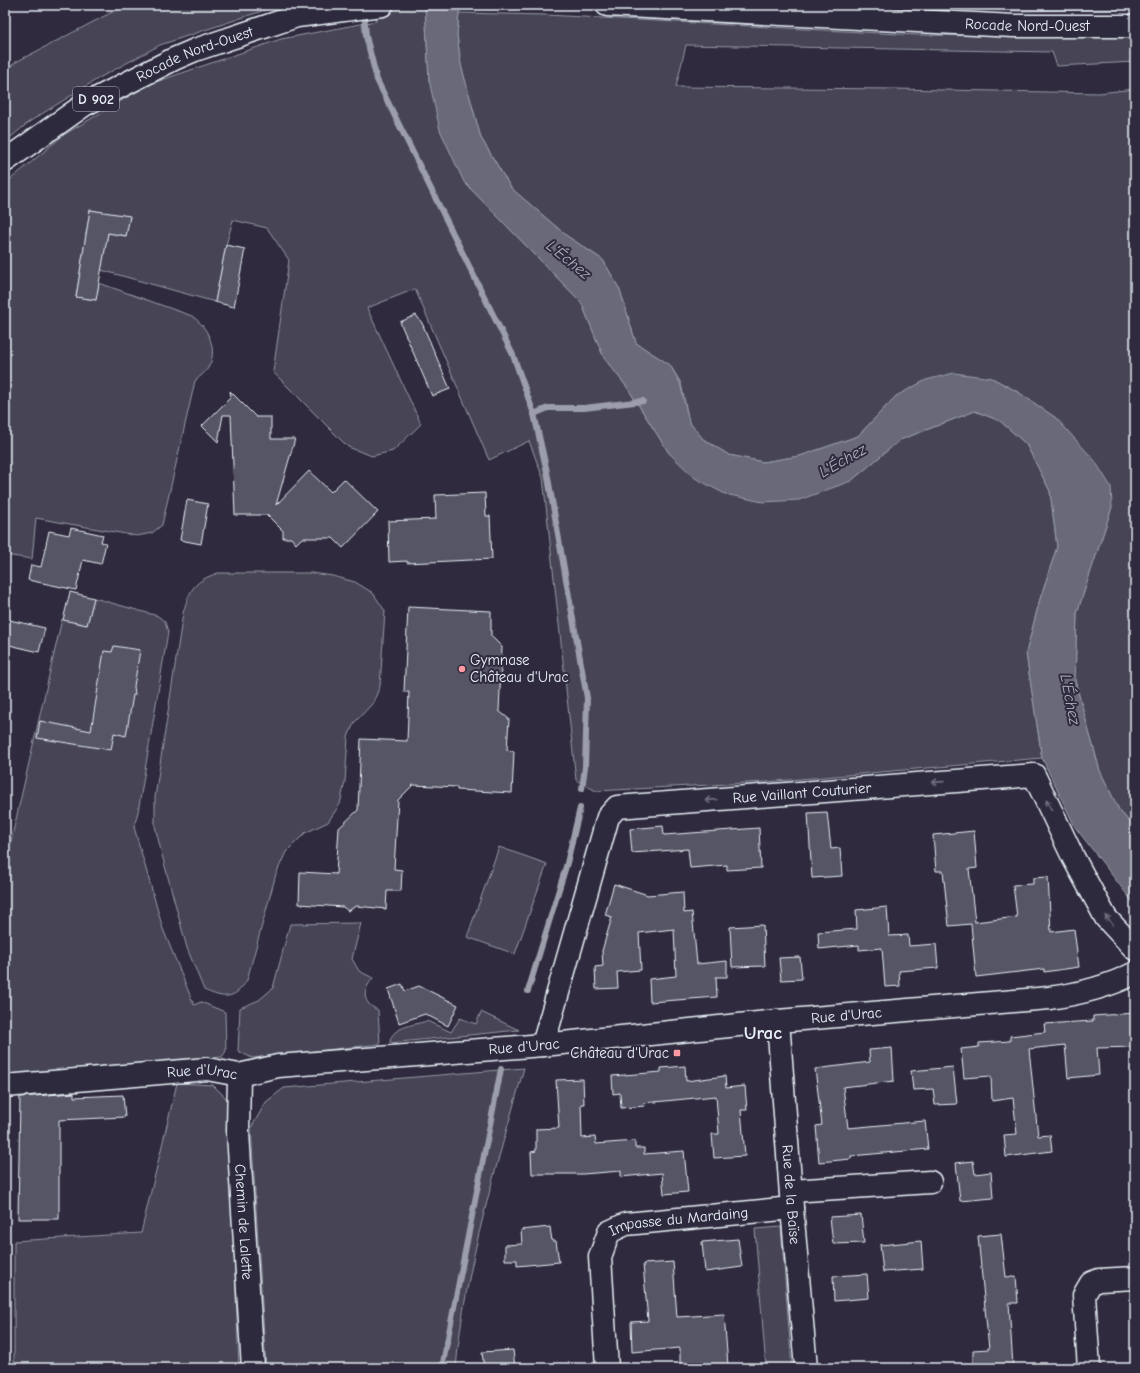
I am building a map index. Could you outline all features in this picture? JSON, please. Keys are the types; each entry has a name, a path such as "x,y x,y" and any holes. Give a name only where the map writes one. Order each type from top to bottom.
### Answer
{"street":[{"name":"Rocade Nord-Ouest","path":"5,161 84,105 174,59 233,36 297,16 382,5"},
{"name":"Rocade Nord-Ouest","path":"608,5 1014,26 1135,26"},
{"name":"Rue Vaillant Couturier","path":"543,1045 608,817 617,807 1034,775 1073,857 1106,918 1135,949"},
{"name":"Rue d'Urac","path":"5,1086 207,1069 239,1075 278,1066 543,1045 778,1021 1049,998 1077,994 1121,981 1135,973"},
{"name":"Rue de la Baïse","path":"778,1021 791,1199 806,1368"},
{"name":"Chemin de Lalette","path":"239,1075 238,1133 253,1368"},
{"name":"Impasse du Mardaing","path":"607,1368 600,1257 609,1232 626,1224 791,1199 930,1182"},
{"path":"1089,1368 1084,1295 1091,1283 1099,1280 1135,1278"}],"shaded area":[{"path":"120,5 280,5 160,45 99,78 29,122 5,142 5,71 16,62 120,8"},
{"path":"378,5 425,5 429,80 464,182 581,302 604,358 627,387 669,453 851,481 900,440 975,411 1000,421 1026,444 1050,491 1057,547 1040,599 1026,653 1042,758 766,782 596,791 576,780 543,478 529,441 489,460 415,289 367,308 421,424 393,451 372,456 348,447 273,372 289,260 267,228 233,220 226,245 215,302 101,270 108,233 126,236 130,217 90,210 76,297 96,300 99,283 192,316 203,326 210,339 212,347 211,361 207,370 195,381 162,525 152,533 137,536 36,518 32,559 5,555 5,184 65,134 150,84 281,39 376,21"},
{"path":"908,5 1135,5 1135,9 1018,11"},
{"path":"459,13 546,15 917,35 1135,37 1135,62 1057,66 1052,52 686,45 676,87 1099,93 1135,89 1135,828 1119,810 1100,771 1075,681 1077,613 1112,507 1056,418 1018,392 992,378 896,396 858,436 800,456 763,462 729,455 703,439 689,422 681,383 670,365 636,343 620,290 603,260 567,236 511,188 481,138 461,65 457,35"},
{"path":"218,573 312,573 333,576 355,582 373,593 385,611 380,686 373,703 354,723 348,737 345,782 340,804 328,822 305,833 286,852 276,874 247,980 243,987 228,996 217,995 204,990 187,948 155,826 155,797 183,613 188,598 194,587 203,579"},
{"path":"94,598 158,616 165,622 168,632 138,812 134,827 163,929 194,1005 201,1002 225,1012 226,1051 222,1057 5,1077 5,867 62,619 87,625"},
{"path":"499,847 547,864 515,954 467,937"},
{"path":"361,923 352,959 359,971 373,978 369,983 365,996 369,1004 378,1010 380,1044 252,1058 238,1051 240,1008 259,1000 273,988 290,924"},
{"path":"481,1012 519,1030 390,1043 394,1033 398,1030 427,1021 451,1032 460,1018 476,1024"},
{"path":"524,1068 474,1254 460,1330 456,1368 266,1368 251,1128 266,1102 284,1088"},
{"path":"177,1083 213,1085 228,1100 239,1368 14,1368 14,1241 141,1233"},
{"path":"781,1227 792,1368 766,1368 755,1229"}],"water":[{"name":"L'Échez","path":"425,5 462,5 459,13 457,35 461,65 481,138 511,188 567,236 603,260 620,290 636,343 670,365 680,383 689,422 703,439 729,455 763,462 800,456 858,436 896,396 926,380 954,373 992,378 1018,392 1056,418 1095,461 1111,487 1112,507 1077,613 1075,681 1100,771 1119,810 1135,828 1135,905 1075,827 1042,758 1026,653 1040,599 1057,547 1050,491 1026,444 1000,421 975,411 900,440 851,481 799,500 763,502 725,494 695,478 669,453 627,387 604,358 581,302 464,182 440,130 429,80"}],"building":[{"path":"90,210 130,216 126,236 108,233 96,300 76,297"},
{"path":"226,245 245,249 234,307 215,302"},
{"path":"416,315 422,323 450,389 432,396 400,322"},
{"path":"230,391 256,417 271,417 271,439 295,439 276,505 309,471 331,492 344,479 378,512 343,548 333,538 302,538 296,544 291,538 283,538 283,531 267,515 235,515 231,415 223,415 218,442 202,426 231,397"},
{"path":"485,493 486,516 490,516 492,559 407,563 407,561 389,562 388,521 436,519 435,495"},
{"path":"187,500 208,504 201,544 180,540"},
{"path":"71,528 103,535 101,542 106,543 101,564 83,560 76,590 28,580 31,565 41,567 49,531 69,535"},
{"path":"70,592 94,598 87,625 63,620"},
{"path":"408,607 491,611 491,636 502,647 499,711 509,719 507,750 514,751 512,793 457,790 457,787 413,785 398,800 394,869 402,870 401,891 387,891 386,909 356,906 348,911 343,907 299,904 300,872 336,874 339,828 358,810 361,739 407,741 409,692 404,692"},
{"path":"5,619 45,628 39,652 5,644"},
{"path":"114,646 140,650 134,686 135,695 133,695 126,736 114,733 111,750 37,738 40,721 91,731 104,651 112,652"},
{"path":"827,812 831,849 840,848 842,876 812,878 808,813"},
{"path":"663,826 664,835 759,828 761,868 727,870 727,865 690,868 688,849 632,853 630,829"},
{"path":"974,831 977,868 969,869 975,922 1017,917 1013,885 1033,884 1033,878 1048,877 1051,932 1074,929 1079,967 1044,972 1044,969 976,977 971,924 949,926 943,871 936,871 933,835"},
{"path":"614,884 648,895 683,892 684,913 692,912 697,964 727,961 727,977 716,977 717,997 650,1002 649,979 676,976 674,929 639,933 641,970 617,972 618,988 596,989 595,967 603,966 602,951 612,917 605,915"},
{"path":"887,907 889,936 908,935 909,946 936,944 938,968 899,971 900,986 885,987 882,948 859,950 859,945 819,949 818,932 857,929 856,910"},
{"path":"763,925 765,966 732,967 730,927"},
{"path":"800,957 802,979 781,980 779,958"},
{"path":"402,984 405,991 419,986 458,1005 448,1026 425,1014 399,1023 388,989"},
{"path":"1135,1013 1135,1047 1097,1048 1099,1075 1068,1078 1065,1045 1029,1049 1038,1136 1050,1135 1052,1151 1006,1157 1004,1135 1017,1134 1013,1098 992,1101 991,1076 964,1078 961,1049 979,1047 979,1043 1010,1041 1010,1036 1045,1032 1044,1024 1093,1021 1093,1016"},
{"path":"892,1048 894,1081 843,1087 848,1128 925,1121 928,1149 851,1156 851,1159 819,1162 816,1126 822,1125 815,1069 870,1062 869,1050"},
{"path":"685,1066 686,1081 725,1076 726,1088 745,1086 747,1110 741,1110 745,1156 714,1158 712,1134 719,1134 716,1096 644,1103 645,1106 621,1108 620,1093 613,1094 612,1076 661,1072 661,1068"},
{"path":"953,1067 957,1104 935,1105 933,1089 913,1090 911,1071"},
{"path":"583,1079 584,1104 581,1104 582,1138 595,1137 596,1144 635,1141 635,1148 644,1148 644,1154 684,1151 688,1192 664,1194 662,1173 621,1177 621,1171 583,1174 532,1174 531,1152 536,1151 536,1129 559,1128 556,1080"},
{"path":"74,1093 74,1097 123,1095 125,1117 59,1120 59,1219 18,1219 20,1097"},
{"path":"973,1161 975,1174 991,1172 993,1198 960,1201 956,1163"},
{"path":"861,1215 864,1243 833,1244 830,1217"},
{"path":"550,1227 552,1241 556,1241 559,1262 517,1266 517,1260 505,1260 505,1245 522,1244 521,1230"},
{"path":"1001,1234 1006,1277 1016,1276 1018,1303 1009,1303 1013,1368 973,1368 973,1350 989,1349 978,1236"},
{"path":"738,1239 742,1267 705,1272 702,1242"},
{"path":"921,1241 923,1269 883,1272 880,1245"},
{"path":"673,1262 677,1317 724,1314 728,1366 680,1368 680,1348 632,1352 631,1322 648,1321 643,1264"},
{"path":"867,1274 869,1298 834,1301 833,1276"},
{"path":"513,1350 515,1368 484,1368 482,1352"}],"waterway":[{"path":"364,11 366,36 377,80 513,355 534,414 547,472 587,698 585,767 582,789"},
{"path":"534,414 548,408 584,408 643,401"},
{"path":"528,991 567,863 580,808"},
{"path":"442,1368 501,1069"}],"place":[{"name":"Gymnase Château d'Urac","path":"462,669"},
{"name":"Château d'Urac","path":"677,1053"}],"district":[{"name":"Urac","path":"763,1032"}]}
